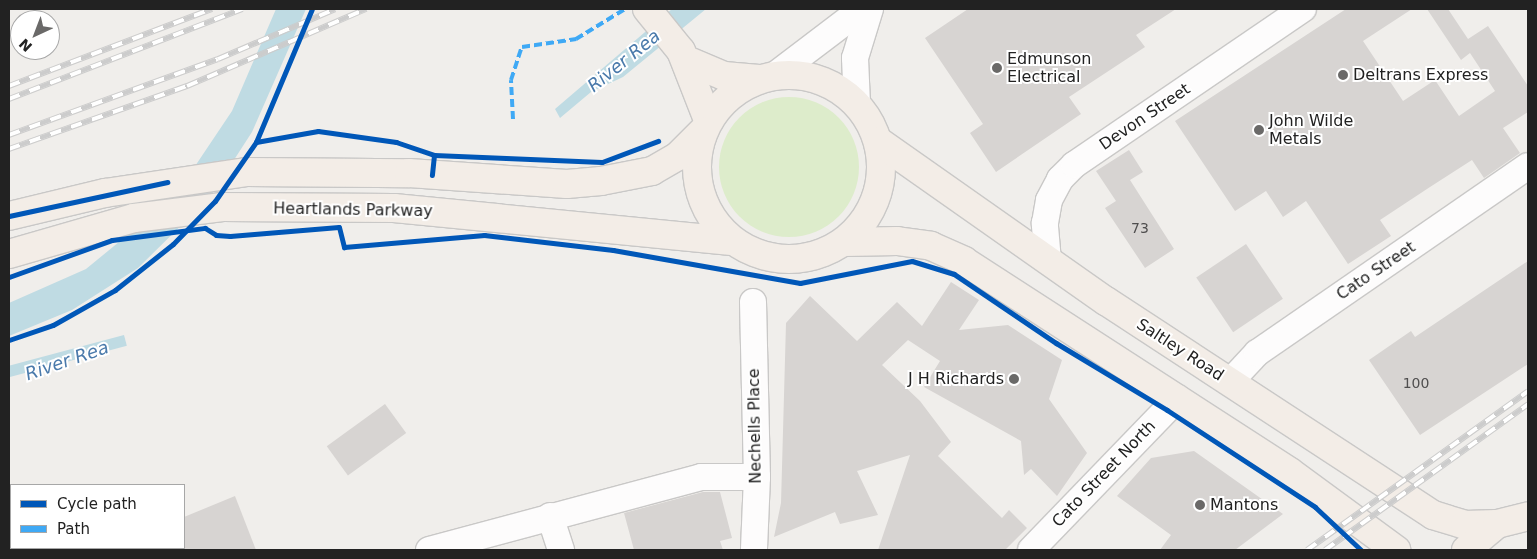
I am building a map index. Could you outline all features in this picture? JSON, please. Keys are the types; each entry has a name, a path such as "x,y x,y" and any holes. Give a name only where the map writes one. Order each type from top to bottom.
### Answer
{"main road":[{"path":"647,9 683,56 706,126 696,161 698,191 711,218 732,241 758,255 788,260 818,256 844,242 864,222 877,196 882,169 878,141 857,104 833,86 805,75 767,77 724,76 683,56"},
{"path":"9,216 167,182 247,172 409,173 567,184 601,181 652,171 678,156 706,126 722,102 767,77"},
{"name":"Saltley Road","path":"878,141 1048,261 1433,515 1465,526 1497,524"},
{"name":"Heartlands Parkway","path":"9,254 134,218 222,207 394,208 732,241"},
{"path":"844,242 898,241 931,246 956,257 1178,398 1290,472 1396,550"},
{"path":"1466,550 1497,524 1528,516"}],"street":[{"path":"767,77 862,9"},
{"path":"857,104 855,58 870,9"},
{"name":"Devon Street","path":"1048,261 1045,224 1049,200 1060,179 1074,165 1291,12"},
{"name":"Cato Street","path":"1230,382 1257,353 1528,166"},
{"name":"Nechells Place","path":"753,302 757,477 754,550"},
{"name":"Cato Street North","path":"1031,550 1178,398"},
{"path":"429,550 701,477 757,477"},
{"path":"550,516 561,550"}],"green space":[{"path":"789,97 803,98 816,102 838,118 854,140 858,153 858,181 854,194 838,216 816,232 803,236 789,237 775,236 762,232 740,216 724,194 720,181 719,167 720,153 724,140 740,118 762,102 775,98"}],"water":[{"path":"276,9 306,9 252,132 210,197 138,268 72,310 9,336 9,303 86,269 175,196 232,111"},
{"name":"River Rea","path":"672,9 706,9 623,77 591,92 560,118 555,109"},
{"name":"River Rea","path":"124,335 127,346 9,377 9,366"}],"building":[{"name":"Edmunson Electrical","path":"968,9 1176,9 1136,35 1145,47 1069,97 1081,114 996,172 970,133 983,124 925,38"},
{"path":"1346,9 1412,9 1363,41 1403,101 1435,80 1459,116 1495,91 1470,53 1461,60 1427,9 1448,9 1468,39 1488,26 1528,86 1528,112 1503,128 1520,153 1484,178 1472,160 1430,187 1380,220 1391,236 1348,264 1306,201 1283,217 1266,191 1235,211 1175,121"},
{"path":"1129,150 1143,172 1130,180 1174,249 1145,268 1105,208 1116,201 1096,171"},
{"path":"1246,244 1283,299 1233,332 1196,278"},
{"path":"1528,261 1528,364 1420,435 1369,360 1411,331 1415,337"},
{"path":"951,282 979,300 959,330 1008,325 1062,360 1049,399 1087,453 1057,496 1031,469 1024,475 1021,441 924,387 940,361 908,340 882,365 920,401 951,442 938,456 1002,518 1009,510 1027,528 1005,550 878,550 910,455 857,471 878,515 840,524 835,512 774,537 781,503 786,323 810,296 857,341 897,302 922,326"},
{"path":"385,404 406,433 348,475 327,446"},
{"name":"Mantons","path":"1194,451 1283,514 1235,550 1160,550 1171,535 1117,496 1151,458"},
{"path":"703,492 720,492 732,538 720,541 723,550 634,550 624,513"},
{"path":"235,496 256,550 184,550 185,517"}],"railway":[{"path":"9,86 212,9"},
{"path":"9,99 242,9"},
{"path":"9,135 218,59 335,9"},
{"path":"9,149 187,86 366,9"},
{"path":"1307,550 1528,391"},
{"path":"1325,550 1528,404"}],"marked path":[{"path":"513,119 511,80 522,47 576,39 625,9"}],"cycle path":[{"path":"9,340 53,325 115,290 173,244 215,201 256,142 312,9"},
{"path":"256,142 318,131 396,142 434,155 432,175"},
{"path":"434,155 602,162 658,141"},
{"path":"9,216 167,182"},
{"path":"9,277 112,240 205,228 216,235 230,236 339,227 344,247 484,235 613,250 800,283 912,261 954,274 1056,343 1167,410 1315,507 1361,550"}],"place":[{"name":"Edmunson Electrical","path":"997,68"},
{"name":"Deltrans Express","path":"1343,75"},
{"name":"John Wilde Metals","path":"1259,130"},
{"name":"J H Richards","path":"1014,379"},
{"name":"Mantons","path":"1200,505"}]}
